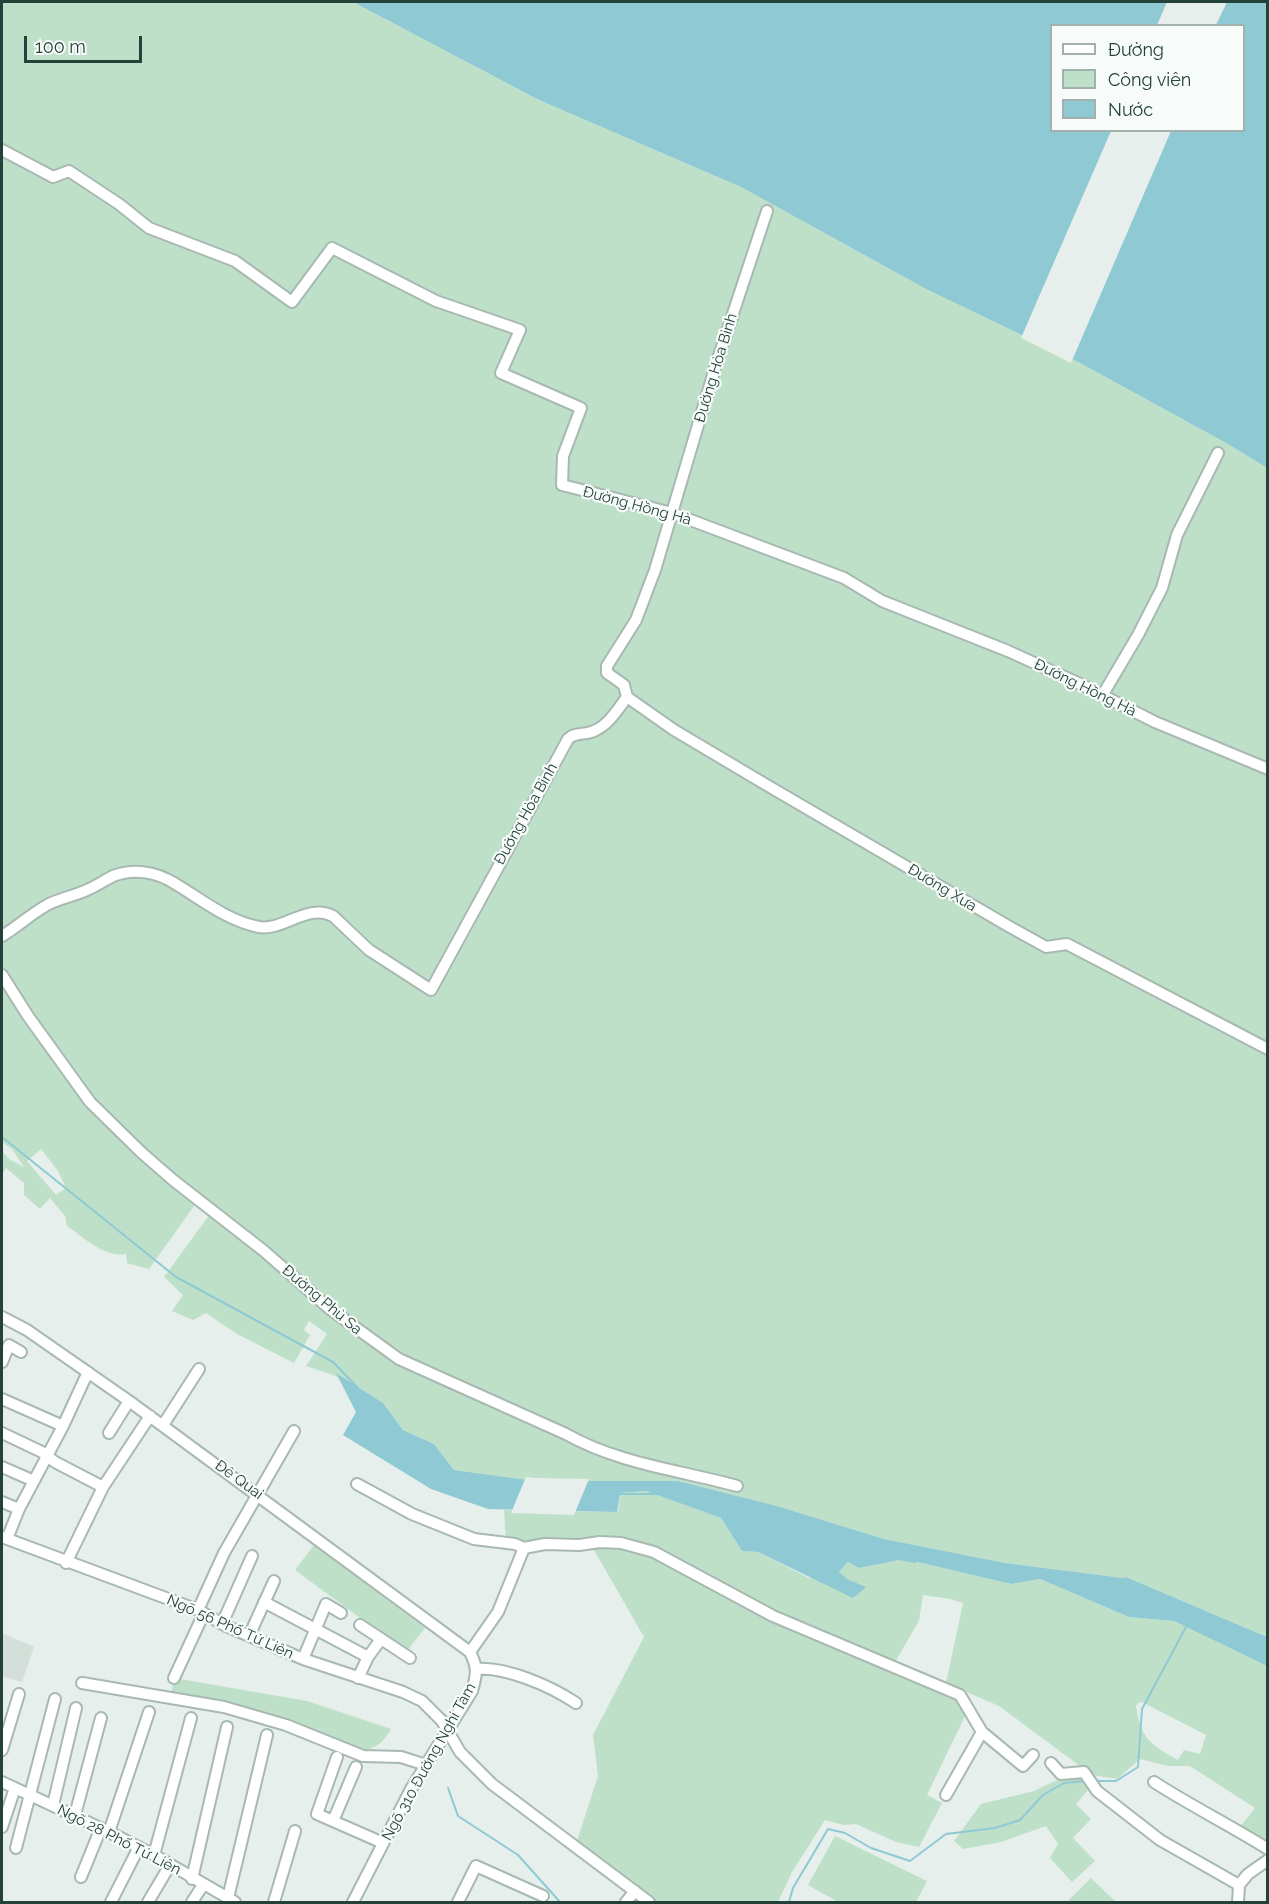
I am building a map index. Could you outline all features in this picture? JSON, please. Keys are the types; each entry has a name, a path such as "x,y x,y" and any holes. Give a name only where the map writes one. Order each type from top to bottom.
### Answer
{"street":[{"name":"Đường Hồng Hà","path":"2,150 53,177 69,171 119,204 149,228 235,261 292,302 332,248 436,301 520,330 501,373 581,408 564,456 562,485 672,513 844,578 882,601 1008,651 1155,722 1268,769"},
{"name":"Đường Hòa Bình","path":"2,936 48,905 89,890 112,877 136,871 171,881 222,914 257,927 271,928 302,915 327,913 369,950 431,990 568,739 577,734 598,730 627,698 624,685 607,673 607,666 636,620 655,570 729,323 767,211"},
{"path":"1102,696 1138,635 1162,588 1177,535 1218,453"},
{"name":"Đường Xưa","path":"627,698 722,759 1046,947 1067,944 1268,1049"},
{"name":"Đường Phù Sa","path":"2,975 28,1016 90,1102 173,1180 248,1237 330,1309 376,1344 416,1367 582,1443 649,1466 737,1486"},
{"name":"Đê Quai","path":"2,1317 27,1330 163,1425 470,1652"},
{"path":"2,1362 9,1345 21,1352"},
{"path":"163,1425 199,1369"},
{"path":"4,1538 63,1426 88,1372"},
{"path":"2,1399 63,1426"},
{"path":"109,1433 129,1401"},
{"path":"66,1563 104,1487 150,1416"},
{"path":"174,1678 224,1553 294,1431"},
{"path":"2,1433 42,1452 47,1457 104,1487"},
{"path":"2,1467 34,1481"},
{"path":"357,1484 412,1514 474,1539 515,1544 524,1548 545,1544 621,1543 654,1552 773,1616 960,1695 982,1732 1023,1766 1033,1755"},
{"path":"2,1502 19,1509"},
{"name":"Ngõ 56 Phố Tứ Liên","path":"4,1538 201,1612 222,1624 303,1659 403,1692 422,1701 442,1721 460,1752 492,1784 649,1902"},
{"path":"470,1652 498,1612 524,1548"},
{"path":"222,1624 252,1556"},
{"path":"249,1636 274,1581"},
{"path":"264,1602 368,1657"},
{"path":"303,1659 326,1604 341,1613"},
{"path":"360,1625 410,1658"},
{"path":"358,1678 368,1657 381,1639"},
{"name":"Ngõ 310 Đường Nghi Tàm","path":"353,1902 411,1789 472,1691 477,1665 470,1652"},
{"path":"476,1669 504,1670 564,1695 576,1703"},
{"path":"82,1683 224,1707 286,1725 363,1756 400,1757 426,1766"},
{"path":"2,1750 19,1694"},
{"path":"16,1848 55,1699"},
{"path":"53,1805 76,1708"},
{"path":"81,1877 105,1830 149,1712"},
{"path":"75,1815 101,1718"},
{"path":"154,1855 191,1718"},
{"path":"192,1879 227,1727"},
{"path":"946,1795 982,1732"},
{"path":"232,1900 267,1735"},
{"path":"338,1757 317,1814 384,1843"},
{"path":"1052,1763 1061,1774 1084,1772 1097,1791 1160,1840 1239,1886"},
{"path":"333,1821 356,1767"},
{"name":"Ngõ 28 Phố Tứ Liên","path":"2,1782 75,1815 154,1855 203,1885 214,1898 232,1900"},
{"path":"1154,1782 1268,1849"},
{"path":"2,1827 15,1788"},
{"path":"274,1902 295,1831"},
{"path":"111,1902 139,1847"},
{"path":"1238,1902 1239,1886 1248,1874 1268,1860"},
{"path":"148,1902 170,1865"},
{"path":"458,1902 476,1866 543,1896"},
{"path":"192,1902 203,1885"},
{"path":"626,1902 634,1891"}],"shaded area":[{"path":"2,1633 34,1647 22,1682 2,1676"}],"green space":[{"path":"2,2 353,2 539,100 741,187 926,289 1080,363 1228,444 1267,468 1267,1637 1126,1577 1005,1563 884,1539 777,1506 678,1481 535,1481 454,1470 434,1444 403,1430 383,1403 355,1385 306,1366 327,1334 309,1321 304,1330 310,1335 294,1363 237,1334 206,1313 193,1320 172,1311 183,1295 164,1277 210,1214 197,1202 149,1269 127,1263 126,1254 102,1250 67,1226 65,1216 50,1198 40,1209 24,1195 24,1183 6,1168 2,1174 2,1151 9,1159 24,1167 12,1149 2,1142","holes":["41,1149 58,1171 66,1188 56,1195 27,1161"]},
{"path":"646,1491 721,1518 742,1551 758,1552 809,1578 849,1580 839,1572 848,1562 859,1568 905,1559 1011,1584 1040,1579 1129,1617 1174,1621 1267,1666 1267,1846 1240,1827 1255,1808 1190,1766 1168,1766 1140,1759 1117,1779 1092,1775 999,1706 946,1683 963,1603 923,1595 919,1621 895,1662 953,1696 965,1716 927,1795 942,1803 919,1847 896,1842 856,1824 844,1825 825,1820 792,1872 778,1902 648,1902 575,1847 598,1776 593,1735 644,1637 590,1543 506,1542 504,1510 618,1512 620,1493","holes":["1142,1702 1206,1735 1200,1754 1184,1750 1178,1760 1148,1739 1141,1726 1136,1706"]},
{"path":"314,1545 425,1628 406,1652 295,1570"},
{"path":"174,1678 307,1701 391,1729 377,1745 357,1753 342,1746 171,1695"},
{"path":"1081,1776 1088,1790 1076,1804 1091,1819 1073,1838 1095,1861 1072,1882 1050,1858 1058,1844 1046,1826 1001,1842 963,1849 954,1841 981,1804 1034,1791 1057,1780"},
{"path":"835,1836 927,1881 916,1902 838,1902 808,1885"},
{"path":"1091,1878 1116,1902 1067,1902"}],"water":[{"path":"353,2 1267,2 1267,468 1228,444 1080,363 926,289 741,187 539,100"},
{"path":"336,1373 383,1403 403,1430 434,1444 454,1470 535,1481 678,1481 777,1506 884,1539 1005,1563 1126,1577 1267,1637 1267,1666 1174,1621 1129,1617 1040,1579 1011,1584 905,1559 859,1568 848,1562 839,1572 849,1580 866,1587 853,1598 758,1552 742,1551 721,1518 646,1491 620,1493 617,1512 488,1509 431,1489 343,1435 356,1412"}],"pier":[{"path":"1167,2 1227,2 1216,24 1157,24"},
{"path":"1111,132 1171,132 1071,363 1021,338"},
{"path":"526,1477 589,1479 574,1515 511,1513"}],"waterway":[{"path":"2,1137 176,1277 333,1362 358,1388"},
{"path":"619,1494 658,1494"},
{"path":"899,1559 915,1562"},
{"path":"1094,1781 1116,1781 1138,1767 1142,1709 1186,1627"},
{"path":"789,1902 793,1888 828,1829 845,1833 871,1848 910,1861 946,1834 995,1828 1020,1820 1043,1795 1064,1783 1085,1781"},
{"path":"448,1788 458,1816 518,1855 560,1902"}]}
